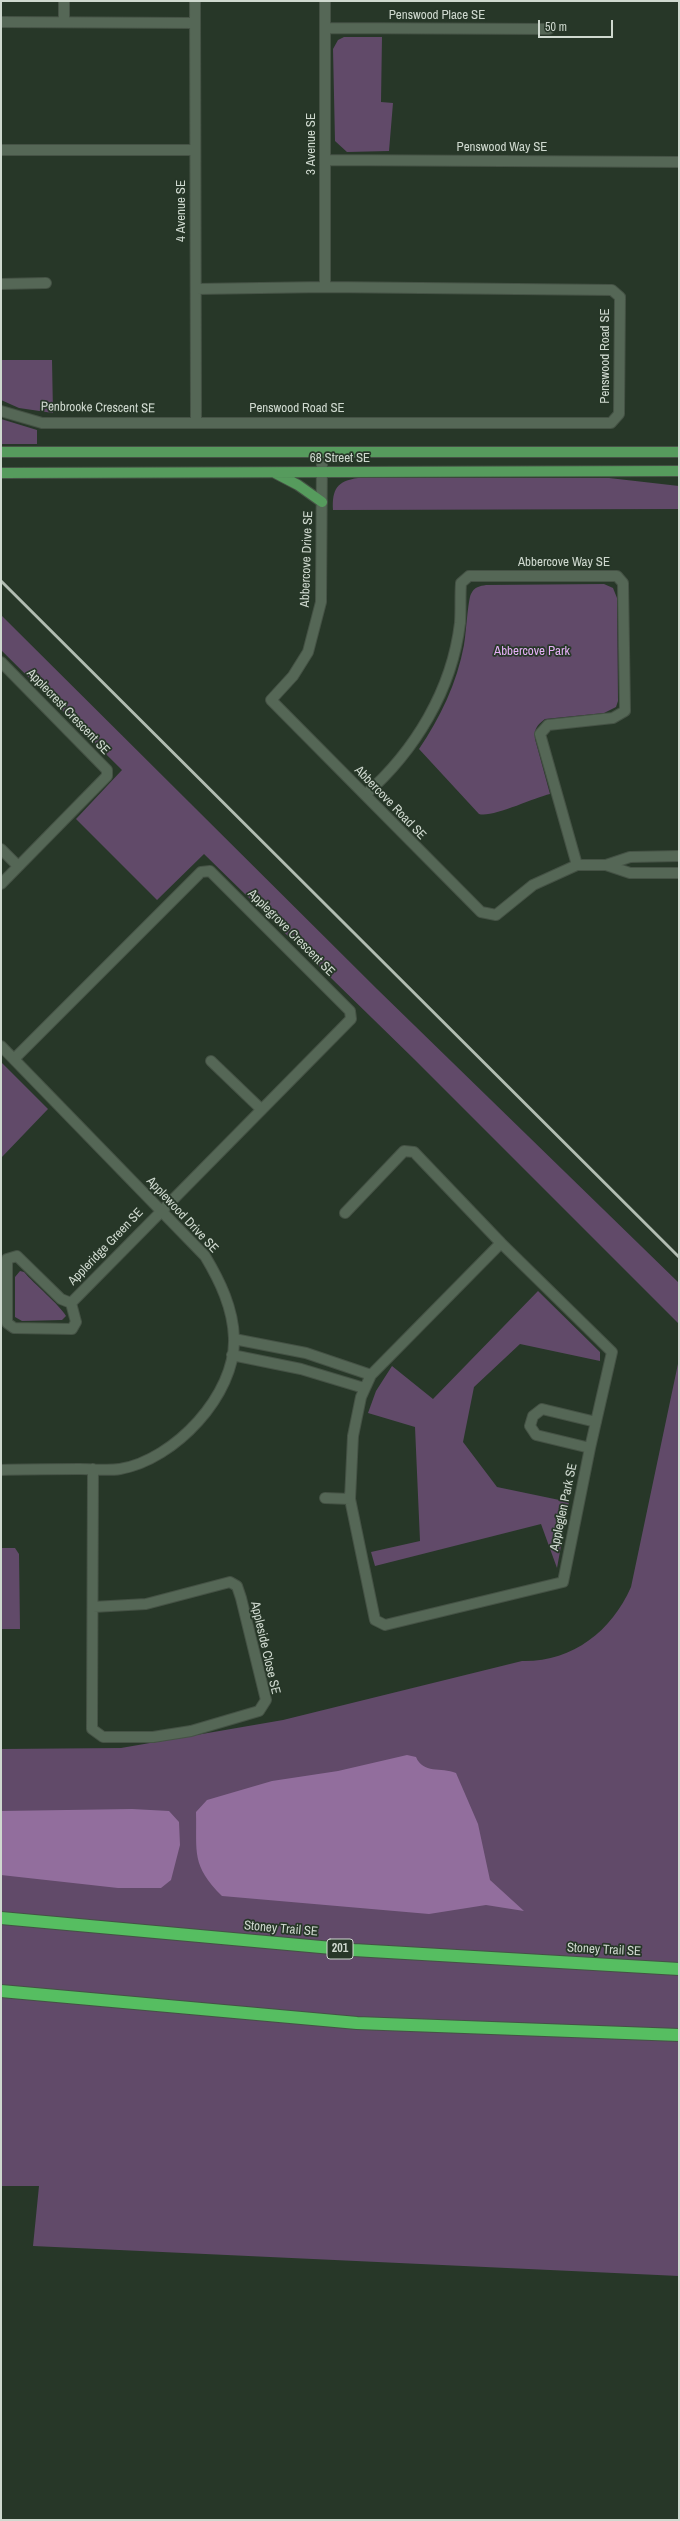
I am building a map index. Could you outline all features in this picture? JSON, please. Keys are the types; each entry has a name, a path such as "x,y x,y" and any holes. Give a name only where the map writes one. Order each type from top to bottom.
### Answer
{"highway":[{"name":"Stoney Trail SE","path":"1,1918 354,1950 679,1969"},
{"path":"1,1991 357,2023 679,2034"}],"main road":[{"name":"68 Street SE","path":"1,452 679,452"},
{"path":"273,472 298,485 322,502"},
{"name":"68 Street SE","path":"1,473 677,472"}],"street":[{"path":"64,1 64,22"},
{"name":"4 Avenue SE","path":"195,1 196,421"},
{"name":"3 Avenue SE","path":"325,1 326,287"},
{"path":"1,22 195,23"},
{"name":"Penswood Place SE","path":"326,28 549,29"},
{"path":"1,150 195,150"},
{"name":"Penswood Way SE","path":"326,160 679,162"},
{"path":"1,284 46,283"},
{"name":"Penswood Road SE","path":"196,289 326,287 612,290 620,297 619,414 611,423 196,421"},
{"name":"Penbrooke Crescent SE","path":"1,411 42,423 196,421"},
{"name":"Abbercove Drive SE","path":"271,700 293,676 308,652 315,632 321,602 322,452"},
{"name":"Abbercove Way SE","path":"365,795 390,772 408,749 429,716 448,672 460,623 461,583 469,576 617,576 623,583 625,711 613,718 548,725 540,734 577,865"},
{"name":"Applecrest Crescent SE","path":"1,662 107,770 107,776 1,884"},
{"name":"Abbercove Road SE","path":"271,700 481,912 496,915 533,885 577,865"},
{"path":"1,849 18,866"},
{"path":"577,865 606,865 630,857 679,856"},
{"path":"606,865 630,873 679,873"},
{"name":"Applegrove Crescent SE","path":"14,1059 201,872 210,872 350,1011 351,1019 160,1210"},
{"name":"Applewood Drive SE","path":"1,1046 205,1256 219,1280 230,1309 234,1339 232,1355 225,1380 210,1407 191,1430 173,1445 147,1460 120,1469 1,1470"},
{"path":"211,1061 261,1109"},
{"path":"345,1213 404,1151 414,1152 501,1243"},
{"name":"Appleridge Green SE","path":"70,1303 160,1210"},
{"name":"Appleglen Park SE","path":"501,1243 612,1352 590,1448 563,1582 385,1625 375,1620 350,1499 353,1436 364,1388 371,1375 501,1243"},
{"name":"Appleridge Green SE","path":"18,1256 61,1298 70,1303 76,1322 72,1329 14,1328 7,1323 7,1259 18,1256"},
{"path":"234,1339 306,1353 371,1375"},
{"path":"301,1369 306,1353"},
{"path":"232,1355 301,1369 364,1388"},
{"path":"590,1448 536,1435 530,1426 533,1416 542,1409 596,1422"},
{"name":"Appleside Close SE","path":"93,1469 92,1729 103,1737 153,1736 191,1730 259,1711 266,1700 241,1598 237,1586 230,1582 146,1604 93,1607"},
{"path":"325,1498 350,1499"}],"green space":[{"path":"344,37 382,37 381,102 393,103 389,151 347,152 335,141 333,49 338,40"},
{"path":"1,360 52,360 53,413 19,408 1,400"},
{"path":"1,419 37,430 37,444 1,444"},
{"path":"358,478 609,478 679,486 679,509 333,510 335,491 337,487 345,481"},
{"name":"Abbercove Park","path":"604,584 613,588 617,598 618,701 616,707 604,713 545,719 540,723 535,732 535,739 550,794 493,813 479,814 419,749 447,700 457,673 464,645 469,603 472,592 477,587 486,585"},
{"path":"1,615 377,989 679,1283 679,1324 414,1059 204,854 157,900 76,819 122,770 1,650"},
{"path":"1,1062 48,1109 1,1158"},
{"path":"20,1271 24,1272 63,1311 66,1316 62,1320 22,1321 15,1317 15,1277"},
{"path":"538,1291 600,1352 600,1361 520,1344 474,1387 463,1442 497,1487 569,1502 557,1568 541,1524 375,1566 371,1552 420,1541 415,1427 368,1413 376,1391 392,1366 433,1399"},
{"path":"679,1359 679,2276 33,2246 39,2186 1,2186 1,1749 121,1748 283,1720 522,1661 540,1660 557,1656 573,1650 588,1641 613,1618 631,1587"},
{"path":"1,1548 15,1548 19,1554 20,1629 1,1629"}],"shaded area":[{"path":"407,1755 416,1757 423,1766 428,1768 456,1773 478,1824 490,1880 524,1911 486,1905 429,1914 222,1896 205,1876 200,1867 196,1848 196,1812 207,1800 272,1781 338,1771"},
{"path":"132,1809 169,1811 179,1822 180,1845 171,1880 161,1888 118,1888 1,1875 1,1811"}],"railway":[{"path":"1,581 679,1257"}]}
